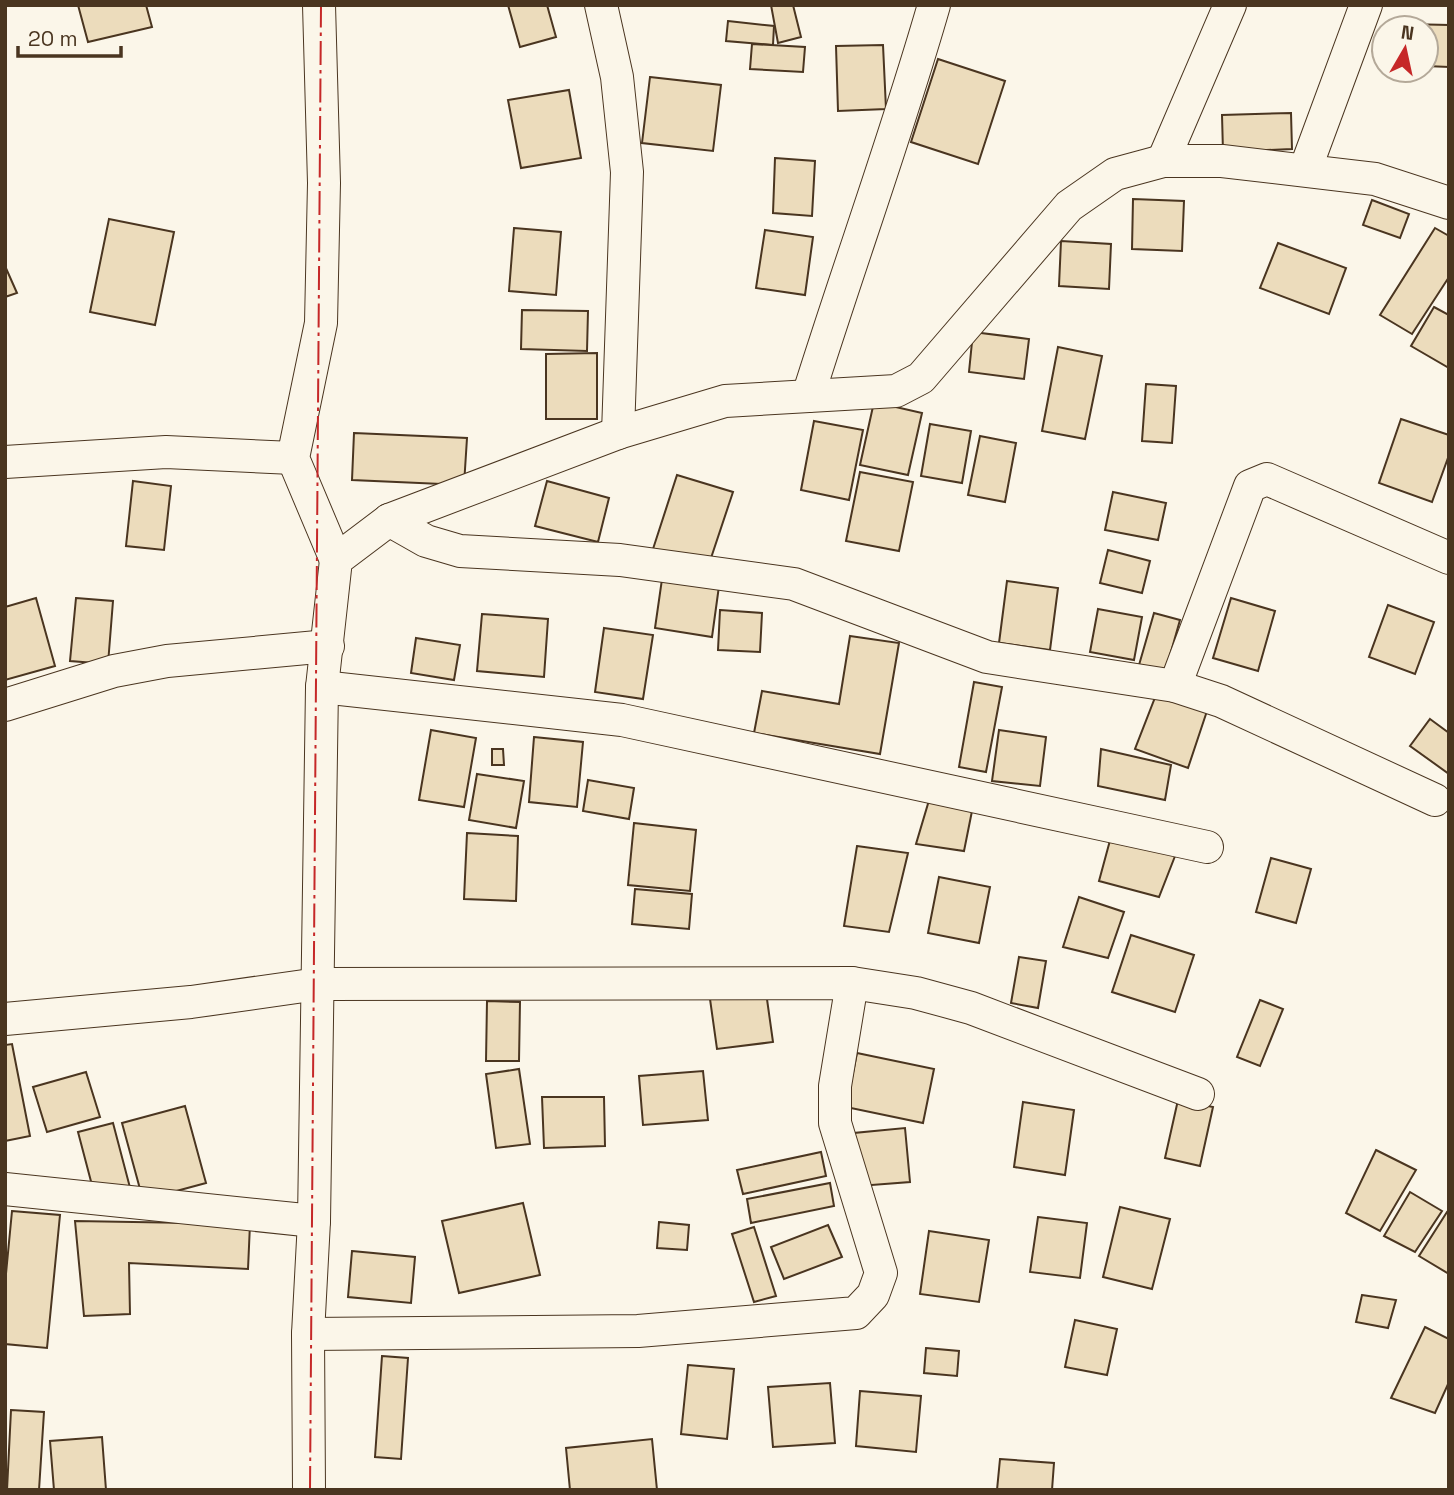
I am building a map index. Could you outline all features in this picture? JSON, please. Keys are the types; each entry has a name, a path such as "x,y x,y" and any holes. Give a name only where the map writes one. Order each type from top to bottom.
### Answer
{"street":[{"path":"309,1490 308,1334 314,1221 313,1135 322,687 336,560 293,458 321,323 324,183 319,5"},
{"path":"601,5 617,76 626,172 618,433"},
{"path":"808,396 850,260 877,190 934,5"},
{"path":"1163,161 1230,5"},
{"path":"1304,170 1366,5"},
{"path":"336,560 388,520 618,433 725,401 896,391 921,378 1069,206 1115,174 1163,161 1222,161 1375,179 1449,203"},
{"path":"5,462 166,452 293,458"},
{"path":"1175,686 1250,485 1267,479 1277,482 1449,558"},
{"path":"388,520 426,541 460,551 620,560 794,584 987,657 1175,686 1221,701 1435,800"},
{"path":"5,705 114,671 167,662 328,646"},
{"path":"322,687 622,720 1207,847"},
{"path":"308,1334 638,1331 856,1313 873,1295 881,1273 835,1123 835,1086 852,983"},
{"path":"5,1019 191,1002 318,984 852,983 916,993 971,1008 1198,1094"},
{"path":"5,1189 314,1221"}],"building":[{"path":"78,5 146,5 152,27 88,42"},
{"path":"508,5 547,5 556,37 520,47"},
{"path":"771,5 793,5 801,37 778,43"},
{"path":"728,21 774,26 773,45 726,41"},
{"path":"1440,25 1449,25 1449,67 1440,67"},
{"path":"752,44 805,47 803,72 750,69"},
{"path":"883,45 886,109 838,111 836,46"},
{"path":"938,59 1005,81 978,164 911,142"},
{"path":"650,77 721,85 713,151 642,143"},
{"path":"569,90 581,158 521,168 508,100"},
{"path":"1291,113 1292,149 1223,152 1222,115"},
{"path":"775,158 815,161 812,216 773,213"},
{"path":"1133,199 1184,201 1182,251 1132,249"},
{"path":"1372,200 1409,214 1400,238 1363,225"},
{"path":"109,219 174,232 155,325 90,312"},
{"path":"514,228 561,232 556,295 509,291"},
{"path":"1435,228 1449,236 1449,277 1412,334 1380,315"},
{"path":"765,230 813,237 805,295 756,288"},
{"path":"1061,241 1111,244 1109,289 1059,286"},
{"path":"1278,243 1346,268 1329,314 1260,288"},
{"path":"5,266 17,293 5,297"},
{"path":"1434,307 1449,315 1449,368 1411,346"},
{"path":"522,310 588,311 587,351 521,349"},
{"path":"973,332 1029,339 1024,379 969,372"},
{"path":"1058,347 1102,356 1085,439 1042,431"},
{"path":"597,353 597,419 546,419 546,354"},
{"path":"1146,384 1176,386 1172,443 1142,441"},
{"path":"874,402 922,413 908,475 860,465"},
{"path":"1401,419 1449,435 1449,455 1432,502 1379,483"},
{"path":"814,421 863,430 849,500 801,490"},
{"path":"930,424 971,431 962,483 921,476"},
{"path":"354,433 467,438 464,485 352,480"},
{"path":"980,436 1016,443 1005,502 968,495"},
{"path":"860,472 913,482 899,551 846,541"},
{"path":"677,475 733,492 708,567 653,549"},
{"path":"133,481 171,486 164,550 126,546"},
{"path":"547,481 609,498 598,542 535,526"},
{"path":"1113,492 1166,503 1158,540 1105,530"},
{"path":"1108,550 1150,561 1142,593 1100,583"},
{"path":"662,579 719,586 712,637 655,628"},
{"path":"1007,581 1058,588 1050,650 999,643"},
{"path":"36,598 55,666 5,680 5,607"},
{"path":"76,598 113,601 108,664 70,661"},
{"path":"1231,598 1275,611 1258,671 1213,658"},
{"path":"1388,605 1434,622 1415,674 1369,657"},
{"path":"1098,609 1142,617 1134,660 1090,652"},
{"path":"720,610 762,613 760,652 718,650"},
{"path":"1154,613 1180,620 1165,673 1139,665"},
{"path":"482,614 548,619 544,677 477,671"},
{"path":"604,628 653,635 643,699 595,692"},
{"path":"850,636 899,643 880,754 754,733 762,691 839,704"},
{"path":"416,638 460,645 454,680 411,673"},
{"path":"974,682 1002,687 986,772 959,767"},
{"path":"1156,695 1207,711 1188,768 1135,749"},
{"path":"1430,719 1449,733 1449,774 1410,746"},
{"path":"431,730 476,738 464,807 419,800"},
{"path":"999,730 1046,737 1040,786 992,781"},
{"path":"534,737 583,742 577,807 529,802"},
{"path":"492,749 503,749 504,765 492,765"},
{"path":"1101,749 1171,765 1165,800 1098,786"},
{"path":"477,774 524,781 516,828 469,820"},
{"path":"588,780 634,788 629,819 583,811"},
{"path":"930,797 973,806 964,851 916,844"},
{"path":"634,823 696,830 690,891 628,885"},
{"path":"467,833 518,836 516,901 464,899"},
{"path":"1112,833 1177,851 1159,897 1099,881"},
{"path":"857,846 908,853 889,932 844,926"},
{"path":"1271,858 1311,869 1296,923 1256,912"},
{"path":"939,877 990,887 979,943 928,933"},
{"path":"635,889 692,894 689,929 632,924"},
{"path":"1079,897 1124,912 1108,958 1063,947"},
{"path":"1131,935 1194,955 1175,1012 1112,992"},
{"path":"1019,957 1046,961 1038,1008 1011,1003"},
{"path":"766,992 773,1042 717,1049 710,999"},
{"path":"1260,1000 1283,1009 1260,1066 1237,1057"},
{"path":"487,1001 520,1002 519,1061 486,1061"},
{"path":"12,1044 30,1136 5,1141 5,1045"},
{"path":"857,1053 934,1069 923,1123 846,1107"},
{"path":"519,1069 530,1144 496,1148 486,1074"},
{"path":"703,1071 708,1120 643,1125 639,1076"},
{"path":"86,1072 100,1117 47,1132 33,1087"},
{"path":"542,1097 604,1097 605,1146 544,1148"},
{"path":"1178,1100 1213,1107 1200,1166 1165,1158"},
{"path":"1023,1102 1074,1110 1065,1175 1014,1167"},
{"path":"185,1106 206,1183 143,1200 122,1123"},
{"path":"113,1123 133,1199 98,1208 78,1132"},
{"path":"905,1128 910,1182 859,1186 854,1133"},
{"path":"1376,1150 1416,1170 1380,1231 1346,1213"},
{"path":"821,1152 826,1176 743,1194 737,1170"},
{"path":"830,1183 834,1206 751,1223 747,1199"},
{"path":"1410,1192 1442,1211 1415,1252 1384,1236"},
{"path":"523,1203 540,1275 459,1293 442,1221"},
{"path":"1120,1207 1170,1219 1152,1289 1103,1277"},
{"path":"12,1211 60,1215 47,1348 5,1344 5,1284"},
{"path":"1447,1212 1449,1213 1449,1274 1419,1256"},
{"path":"1038,1217 1087,1223 1080,1278 1030,1272"},
{"path":"75,1221 250,1224 248,1269 129,1263 130,1314 84,1316"},
{"path":"659,1222 689,1225 687,1250 657,1248"},
{"path":"828,1225 842,1257 784,1279 771,1247"},
{"path":"754,1227 776,1296 754,1302 732,1234"},
{"path":"929,1231 989,1240 979,1302 920,1294"},
{"path":"352,1251 415,1257 411,1303 348,1297"},
{"path":"1362,1295 1396,1300 1388,1328 1356,1322"},
{"path":"1075,1320 1117,1329 1107,1375 1065,1367"},
{"path":"1425,1327 1449,1339 1449,1382 1435,1413 1391,1398"},
{"path":"926,1348 959,1351 957,1376 924,1373"},
{"path":"382,1356 408,1358 401,1459 375,1457"},
{"path":"688,1365 734,1369 727,1439 681,1434"},
{"path":"830,1383 835,1443 773,1447 768,1387"},
{"path":"860,1391 921,1396 916,1452 856,1446"},
{"path":"11,1410 44,1412 39,1490 7,1490"},
{"path":"102,1437 106,1490 54,1490 50,1441"},
{"path":"652,1439 657,1490 570,1490 566,1448"},
{"path":"1000,1459 1054,1463 1052,1490 997,1490"}],"power":[{"path":"310,1490 321,5"}]}
